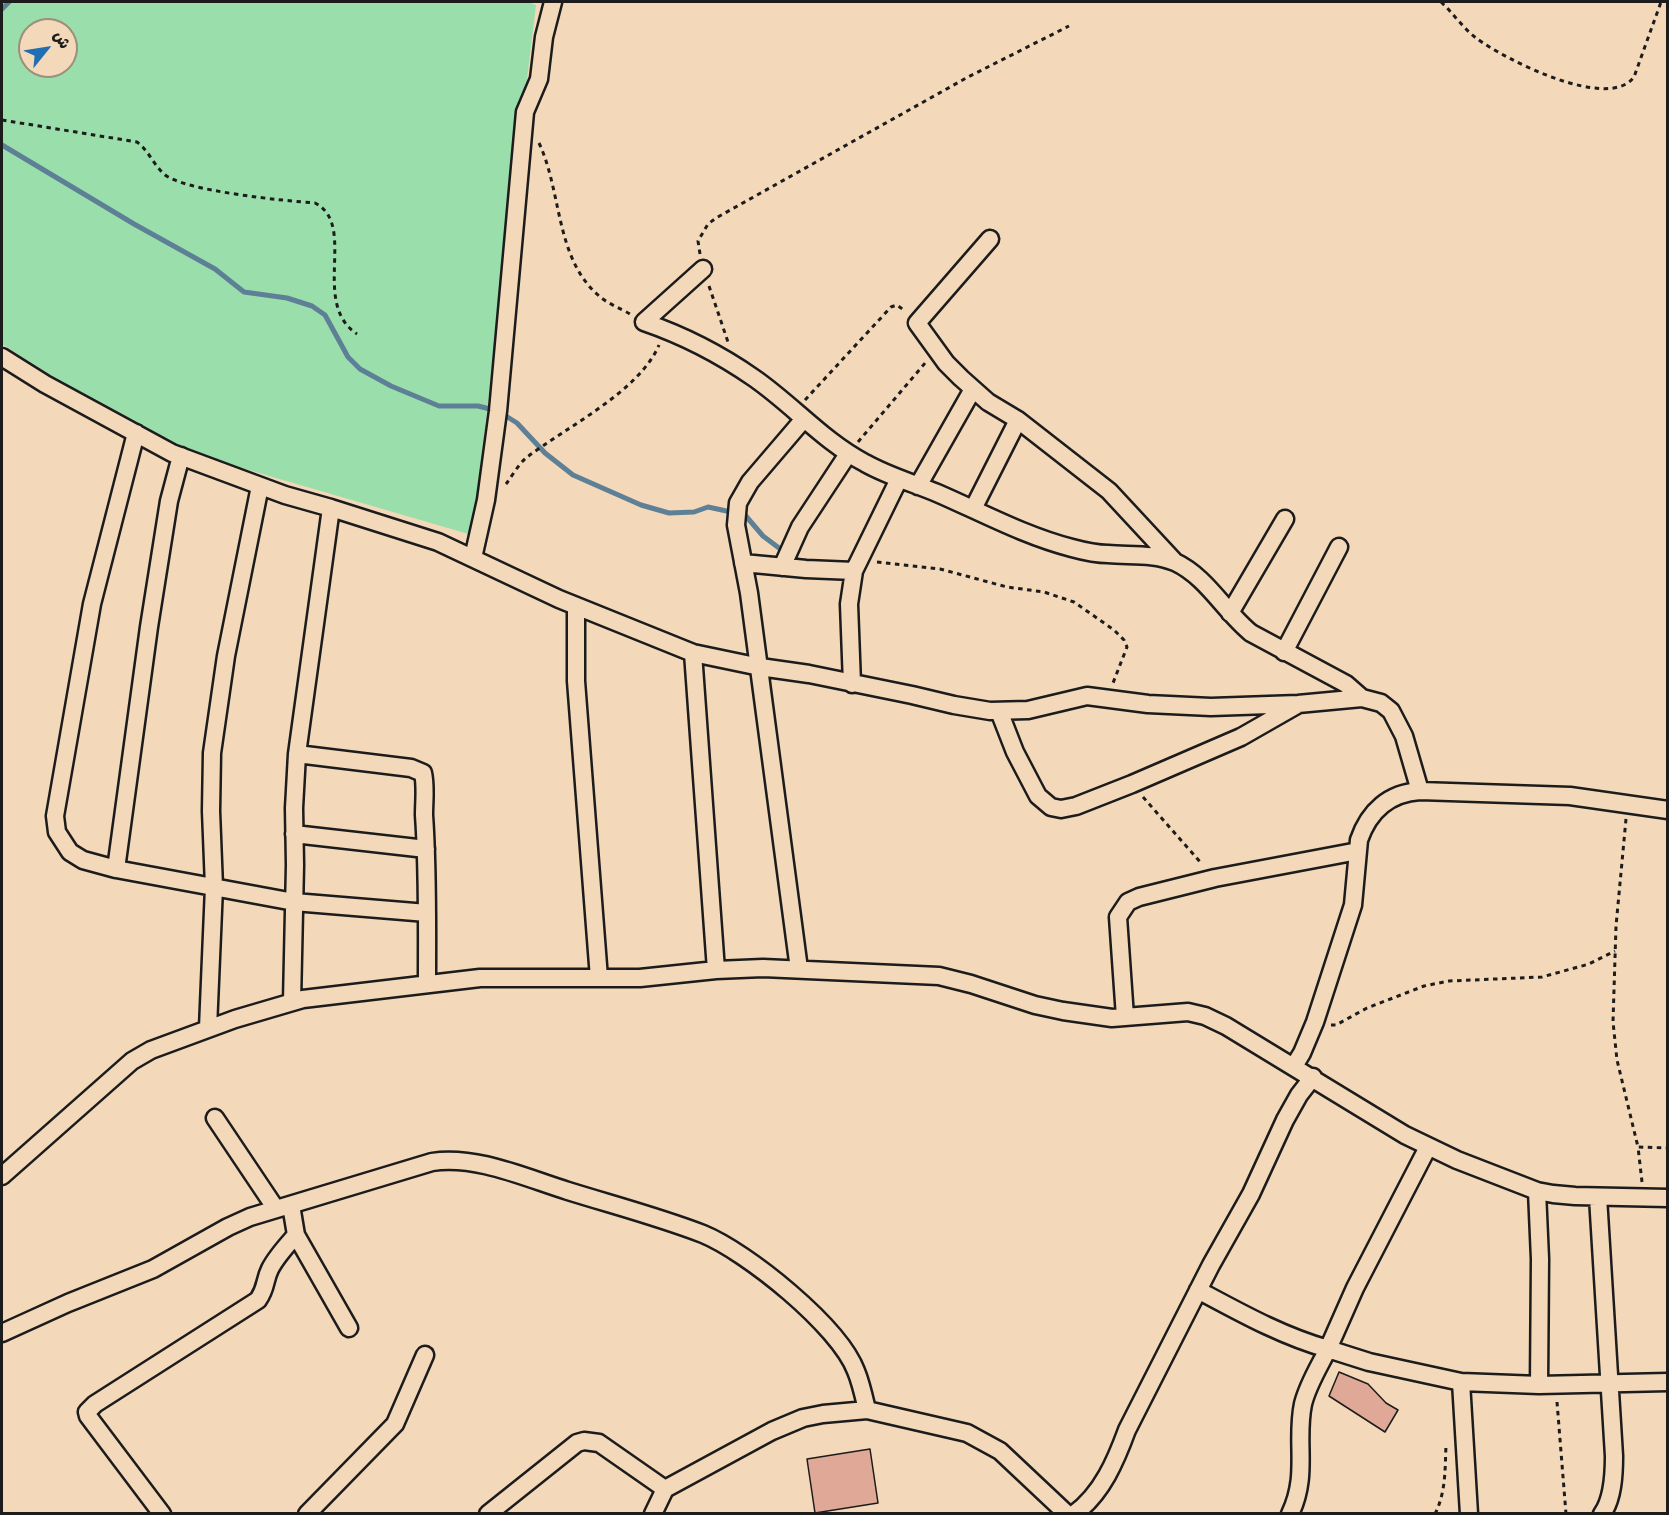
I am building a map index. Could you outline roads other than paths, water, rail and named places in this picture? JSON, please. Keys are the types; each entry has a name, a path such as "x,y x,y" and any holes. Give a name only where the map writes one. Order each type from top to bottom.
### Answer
{"street":[{"path":"473,558 486,500 498,411 525,112 539,79 544,37 553,2"},
{"path":"990,239 917,323 954,371 988,402 1018,420 1109,491 1129,510 1174,562 1200,579 1251,633 1346,684 1362,698"},
{"path":"703,269 644,322 665,329 754,378 848,454 899,479 1028,533 1072,548 1105,554 1157,557 1174,562"},
{"path":"2,357 45,384 181,456 285,495 438,542 576,606 693,653 912,694 954,705 999,711 1028,710 1088,696 1148,704 1211,707 1298,704 1362,698 1381,703 1391,711 1404,736 1420,790"},
{"path":"918,486 973,389"},
{"path":"799,416 750,482 738,504 736,525 760,667 799,969"},
{"path":"973,509 1018,420"},
{"path":"136,433 92,604 55,816 57,832 69,852 83,860 116,869 294,902 427,913"},
{"path":"782,567 800,527 848,454"},
{"path":"116,869 149,627 169,501 181,456"},
{"path":"852,684 849,604 856,567 899,479"},
{"path":"208,1028 214,887 211,811 212,753 226,656 260,486"},
{"path":"292,1002 297,754 331,508"},
{"path":"1230,613 1285,519"},
{"path":"1284,652 1339,547"},
{"path":"743,563 782,567 856,567"},
{"path":"576,606 576,681 599,978"},
{"path":"693,653 716,970"},
{"path":"999,711 1015,752 1038,796 1051,807 1061,809 1076,806 1132,784 1241,737 1298,704"},
{"path":"297,754 420,771 425,781 423,798 426,849 427,983"},
{"path":"1294,1066 1315,1022 1353,905 1362,831 1380,806 1389,798 1405,792 1420,790 1534,793 1668,810"},
{"path":"294,834 426,849"},
{"path":"1125,1017 1118,917 1128,902 1139,897 1215,878 1358,851"},
{"path":"2,1176 132,1061 151,1050 271,1007 427,983 480,978 577,980 640,978 716,970 799,969 939,976 1035,1005 1112,1018 1188,1012 1205,1016 1313,1077 1428,1147 1457,1161 1537,1191 1575,1197 1668,1198"},
{"path":"1074,1514 1097,1491 1118,1455 1127,1430 1198,1290 1251,1194 1285,1120 1299,1095 1313,1077"},
{"path":"215,1118 284,1207 296,1235 349,1328"},
{"path":"1290,1514 1298,1495 1302,1470 1303,1406 1309,1386 1355,1288 1428,1147"},
{"path":"2,1334 68,1303 153,1269 249,1217 432,1162 450,1159 467,1161 522,1176 703,1234 754,1263 800,1301 837,1341 856,1370 867,1410"},
{"path":"1537,1191 1547,1385"},
{"path":"1598,1197 1614,1470 1604,1512"},
{"path":"162,1514 94,1425 87,1412 95,1404 258,1300 265,1289 272,1265 296,1235"},
{"path":"1198,1290 1271,1329 1301,1342 1369,1362 1461,1382 1547,1385 1668,1382"},
{"path":"307,1514 394,1424 425,1355"},
{"path":"1461,1382 1469,1514"},
{"path":"653,1514 665,1489 772,1431 803,1418 867,1410 967,1433 981,1439 1000,1451 1067,1514"},
{"path":"488,1514 577,1443 584,1440 599,1443 665,1489"}],"waterway":[{"path":"2,9 9,2"},
{"path":"2,145 134,224 215,269 244,292 287,298 312,306 325,315 348,357 360,369 391,386 439,406 478,406 498,411 517,423 545,453 573,475 641,505 669,513 694,512 708,507 745,515 763,536 791,557 803,562"}]}
